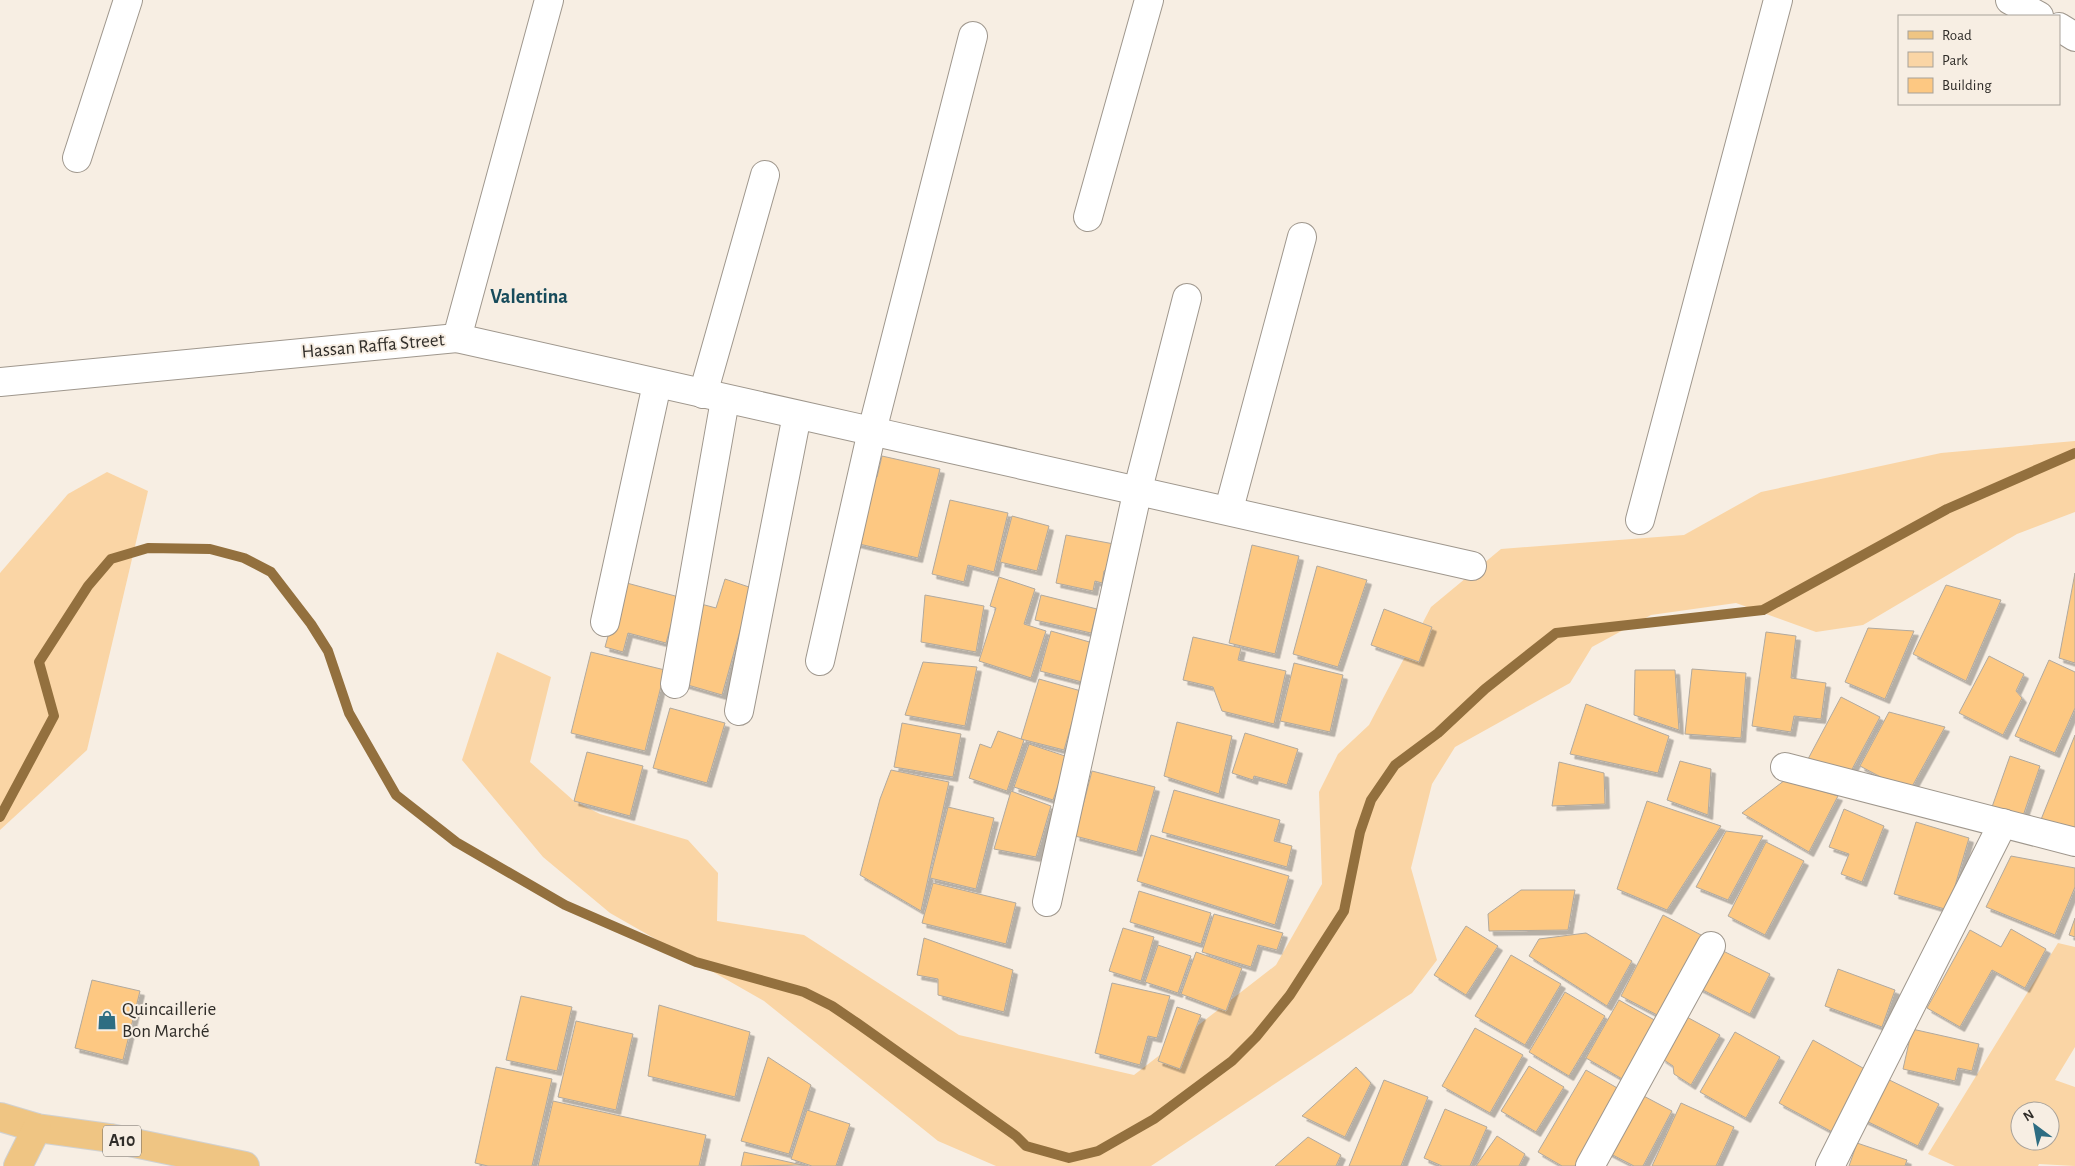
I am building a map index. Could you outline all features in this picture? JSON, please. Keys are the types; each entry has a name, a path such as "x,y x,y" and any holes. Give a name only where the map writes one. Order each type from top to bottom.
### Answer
{"main road":[{"name":"A10","path":"0,1117 37,1128 110,1138 245,1166"},
{"path":"18,1166 37,1128"}],"street":[{"path":"77,158 128,0"},
{"name":"Hassan Raffa Street","path":"0,382 457,338 550,0"},
{"path":"1088,217 1149,0"},
{"path":"1640,520 1778,0"},
{"path":"2010,0 2037,15"},
{"path":"2060,28 2075,36"},
{"path":"820,661 872,431 973,36"},
{"path":"675,684 714,397 765,175"},
{"path":"1229,509 1302,237"},
{"path":"1047,902 1138,489 1187,298"},
{"path":"457,338 714,397 1229,509 1472,566"},
{"path":"605,622 657,384"},
{"path":"739,711 798,415"},
{"path":"1785,767 2075,842"},
{"path":"1830,1166 2003,823"},
{"path":"1590,1166 1711,946"}],"green space":[{"path":"2075,441 2075,512 2017,534 1863,625 1816,632 1736,603 1651,615 1592,647 1570,683 1455,747 1432,784 1411,868 1437,960 1412,993 1151,1166 996,1166 938,1141 764,1001 610,913 543,857 462,760 497,652 551,677 530,762 574,801 600,814 688,840 718,873 717,921 804,935 959,1035 1134,1075 1276,965 1322,884 1319,792 1338,754 1369,725 1431,607 1501,549 1684,535 1761,492 1941,453"},
{"path":"107,472 148,491 87,750 0,830 0,573 68,494"},
{"path":"2058,943 2075,947 2075,1047 2055,1080 2075,1087 2075,1166 2039,1164 2038,1166 1955,1166 1928,1154"}],"building":[{"path":"882,456 940,469 918,558 851,542 866,478 877,477"},
{"path":"950,500 1008,513 994,572 968,565 964,582 932,574"},
{"path":"1012,516 1049,526 1037,571 1000,562"},
{"path":"1066,535 1114,544 1110,567 1104,571 1102,583 1095,581 1093,591 1056,583"},
{"path":"1252,545 1299,556 1275,654 1229,643"},
{"path":"1317,566 1367,580 1338,667 1293,654"},
{"path":"2075,573 2075,663 2059,658"},
{"path":"999,577 1035,589 1024,624 1046,631 1031,678 979,661 996,608 990,606"},
{"path":"725,579 752,588 722,695 681,683 701,604 716,608"},
{"path":"623,582 679,597 666,643 628,633 623,652 605,647"},
{"path":"1946,585 2001,600 1966,681 1913,654"},
{"path":"925,595 984,606 976,652 921,642"},
{"path":"1041,595 1097,609 1091,633 1035,620"},
{"path":"1384,609 1432,627 1419,662 1371,645"},
{"path":"1868,628 1914,631 1885,699 1845,682"},
{"path":"1051,631 1093,643 1082,682 1040,671"},
{"path":"1766,632 1796,636 1791,678 1826,683 1821,719 1794,716 1791,732 1752,726"},
{"path":"1193,637 1241,648 1238,660 1286,671 1274,724 1222,711 1213,687 1183,680"},
{"path":"591,652 665,670 645,751 571,733"},
{"path":"1989,656 2024,674 2016,691 2022,698 2003,735 1959,713"},
{"path":"2049,660 2075,672 2075,708 2055,753 2015,736"},
{"path":"923,662 977,667 965,726 905,715"},
{"path":"1294,663 1343,675 1330,732 1280,721"},
{"path":"1692,669 1746,673 1741,738 1685,734"},
{"path":"1635,670 1675,670 1679,730 1634,715"},
{"path":"1039,679 1081,691 1064,750 1021,739"},
{"path":"1841,697 1880,717 1850,773 1808,759"},
{"path":"1586,704 1669,736 1658,773 1570,754"},
{"path":"670,708 725,723 707,783 653,768"},
{"path":"1889,712 1945,727 1909,792 1860,766"},
{"path":"1177,722 1232,736 1219,794 1164,776"},
{"path":"902,723 961,734 953,777 894,767"},
{"path":"998,731 1024,740 1007,791 969,778 980,744 991,748"},
{"path":"1245,733 1298,749 1287,785 1254,776 1253,780 1232,773"},
{"path":"2075,735 2075,833 2040,822"},
{"path":"1029,744 1068,757 1053,800 1014,787"},
{"path":"587,752 643,766 630,816 574,801"},
{"path":"2010,756 2040,766 2023,816 1992,807"},
{"path":"1680,761 1711,769 1708,815 1667,800"},
{"path":"1559,762 1604,773 1605,804 1552,806"},
{"path":"891,770 949,782 921,911 860,875 880,799"},
{"path":"1092,771 1155,787 1137,852 1075,836"},
{"path":"1785,780 1838,796 1809,852 1742,813"},
{"path":"1174,790 1280,820 1274,841 1292,846 1287,867 1162,832"},
{"path":"1011,791 1051,806 1036,857 994,849"},
{"path":"1647,801 1721,826 1667,910 1617,889"},
{"path":"948,807 994,818 976,889 930,878"},
{"path":"1844,809 1884,826 1862,882 1841,874 1849,854 1829,847"},
{"path":"1916,822 1969,838 1948,910 1894,894"},
{"path":"1726,831 1763,836 1728,900 1696,887"},
{"path":"1151,835 1289,876 1275,925 1137,881"},
{"path":"1766,842 1804,861 1765,935 1728,916"},
{"path":"2011,856 2075,868 2075,887 2055,935 1986,907"},
{"path":"933,883 1016,903 1006,944 922,923"},
{"path":"1521,890 1575,890 1568,930 1489,931 1488,914"},
{"path":"1139,891 1211,913 1201,944 1130,922"},
{"path":"1214,914 1283,933 1277,950 1258,945 1251,967 1202,952"},
{"path":"1663,915 1703,936 1661,1017 1621,996"},
{"path":"2075,918 2075,937 2069,935"},
{"path":"1466,926 1498,946 1466,995 1434,975"},
{"path":"1123,928 1154,937 1141,981 1109,971"},
{"path":"2011,929 2046,949 2025,988 1992,970 1960,1027 1927,1008 1970,930 2001,947"},
{"path":"1586,933 1632,961 1607,1006 1529,956 1539,939"},
{"path":"924,938 1013,970 1004,1012 938,995 938,979 917,975"},
{"path":"1158,945 1191,956 1178,993 1145,982"},
{"path":"1717,948 1770,974 1750,1014 1697,987"},
{"path":"1196,952 1242,968 1226,1011 1181,994"},
{"path":"1511,955 1561,984 1525,1045 1475,1016"},
{"path":"1838,969 1895,990 1882,1027 1825,1006"},
{"name":"Quincaillerie Bon Marché","path":"92,980 140,991 123,1060 75,1048"},
{"path":"1112,983 1170,996 1157,1038 1148,1036 1140,1065 1095,1053"},
{"path":"1565,992 1605,1016 1569,1076 1529,1052"},
{"path":"521,996 572,1007 557,1071 506,1060"},
{"path":"1619,1000 1658,1022 1624,1080 1586,1058"},
{"path":"659,1005 750,1032 735,1097 648,1076"},
{"path":"1177,1007 1201,1015 1180,1069 1158,1061"},
{"path":"1685,1016 1720,1035 1691,1085 1674,1074 1673,1066 1661,1058"},
{"path":"576,1021 633,1034 616,1110 558,1097"},
{"path":"1475,1028 1523,1055 1490,1113 1442,1086"},
{"path":"1912,1029 1979,1044 1972,1071 1958,1068 1955,1081 1903,1069"},
{"path":"1735,1032 1780,1057 1746,1118 1700,1092"},
{"path":"1813,1040 1870,1072 1836,1134 1779,1103"},
{"path":"768,1057 811,1085 789,1154 741,1141"},
{"path":"1529,1066 1564,1087 1536,1132 1501,1111"},
{"path":"496,1067 552,1079 532,1166 488,1166 475,1163"},
{"path":"1356,1067 1371,1083 1345,1137 1302,1116"},
{"path":"1586,1070 1619,1089 1575,1166 1562,1166 1538,1152"},
{"path":"1879,1075 1939,1104 1918,1146 1858,1117"},
{"path":"1384,1080 1428,1097 1401,1166 1349,1166"},
{"path":"1638,1093 1672,1111 1643,1166 1634,1166 1607,1152"},
{"path":"553,1101 706,1135 699,1166 538,1166"},
{"path":"1681,1103 1734,1127 1716,1166 1652,1166"},
{"path":"1445,1109 1487,1127 1470,1166 1442,1166 1424,1158"},
{"path":"807,1110 850,1124 836,1166 812,1166 791,1159"},
{"path":"1497,1136 1525,1154 1519,1166 1476,1166"},
{"path":"1308,1137 1341,1155 1336,1166 1275,1166"},
{"path":"1857,1143 1907,1160 1905,1166 1849,1166"},
{"path":"744,1152 802,1165 741,1166"}],"waterway":[{"path":"0,817 54,716 39,662 88,586 111,559 148,548 210,549 244,558 271,572 311,624 328,651 349,713 396,795 456,842 565,905 696,962 804,992 832,1006 1016,1136 1026,1146 1069,1158 1098,1151 1154,1119 1232,1061 1256,1037 1290,995 1344,911 1360,832 1371,800 1395,765 1438,733 1485,689 1556,633 1763,610 1947,509 2075,453"}],"place":[{"name":"Quincaillerie Bon Marché","path":"107,1020"}],"district":[{"name":"Valentina","path":"529,297"}]}
